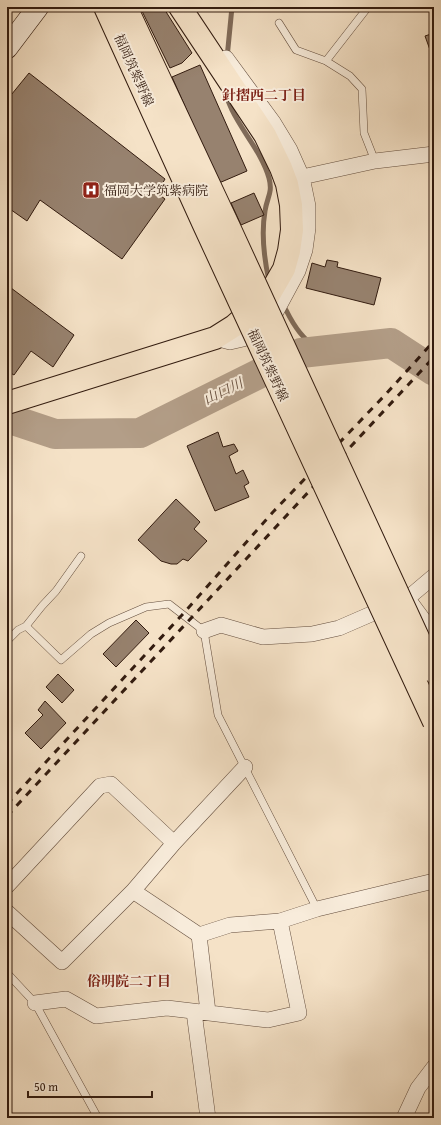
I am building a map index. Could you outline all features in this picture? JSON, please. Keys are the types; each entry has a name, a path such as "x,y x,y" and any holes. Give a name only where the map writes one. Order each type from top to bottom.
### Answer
{"main road":[{"name":"福岡筑紫野線","path":"105,7 434,722"},
{"name":"福岡筑紫野線","path":"126,7 434,672"},
{"path":"11,402 215,338 234,326 269,295 284,269 289,251 292,230 291,205 287,184 265,135 180,7"}],"street":[{"path":"7,48 38,7"},
{"path":"191,7 214,43 274,122 290,150 302,178 308,206 305,250 290,289 276,312 243,339 230,342 215,338"},
{"path":"302,178 375,161 434,154"},
{"path":"204,631 221,625 263,637 312,634 339,628 408,598 434,576"},
{"path":"408,598 434,634"},
{"path":"7,912 62,962 133,891 174,843 245,766"},
{"path":"7,886 100,786 111,784 174,843"},
{"path":"199,935 230,925 280,921 317,909 434,881"},
{"path":"133,891 199,935"},
{"path":"35,1004 66,999 96,1016 167,1008 268,1020 299,1013 280,921"},
{"path":"199,935 201,1012 208,1118"},
{"path":"404,1118 418,1088 434,1067"}],"lane":[{"path":"326,61 368,7"},
{"path":"279,23 296,50 326,61 350,76 362,89 364,134 375,161"},
{"path":"7,641 18,630 26,626 56,591 81,556"},
{"path":"26,626 61,660 91,634 109,623 146,607 169,604 204,631 218,715 317,909"},
{"path":"7,973 35,1004 98,1118"}],"building":[{"path":"140,7 163,7 192,53 182,63 170,68"},
{"path":"434,33 434,61 425,36"},
{"path":"200,65 247,171 219,183 172,77"},
{"path":"29,73 165,179 157,193 165,199 122,259 40,200 27,221 7,207 7,100"},
{"path":"254,193 264,215 241,225 231,203"},
{"path":"327,260 338,262 337,267 381,278 374,305 306,288 312,263 325,267"},
{"path":"7,285 74,335 53,367 31,351 14,375 7,371"},
{"path":"218,432 223,447 234,444 238,451 229,456 236,474 243,470 249,483 244,486 249,497 215,511 187,446"},
{"path":"176,499 200,522 194,529 207,541 188,561 183,559 177,564 171,564 161,561 138,540"},
{"path":"136,620 149,633 116,667 103,654"},
{"path":"58,674 74,690 62,703 46,687"},
{"path":"45,701 66,723 41,749 25,733 43,715 38,710"}],"waterway":[{"path":"227,58 232,7"},
{"path":"226,90 227,98 232,110 262,160 269,178 270,191 265,211 263,237 264,255 269,281"},
{"path":"286,310 300,333 320,351"},
{"name":"山口川","path":"7,418 55,434 140,433 301,353 391,343 434,371"}],"railway":[{"path":"7,804 182,615 273,512 386,394 434,341"},
{"path":"7,816 434,357"}],"place":[{"name":"福岡大学筑紫病院","path":"91,190"}],"district":[{"name":"針摺西二丁目","path":"264,95"},
{"name":"俗明院二丁目","path":"129,981"}]}
